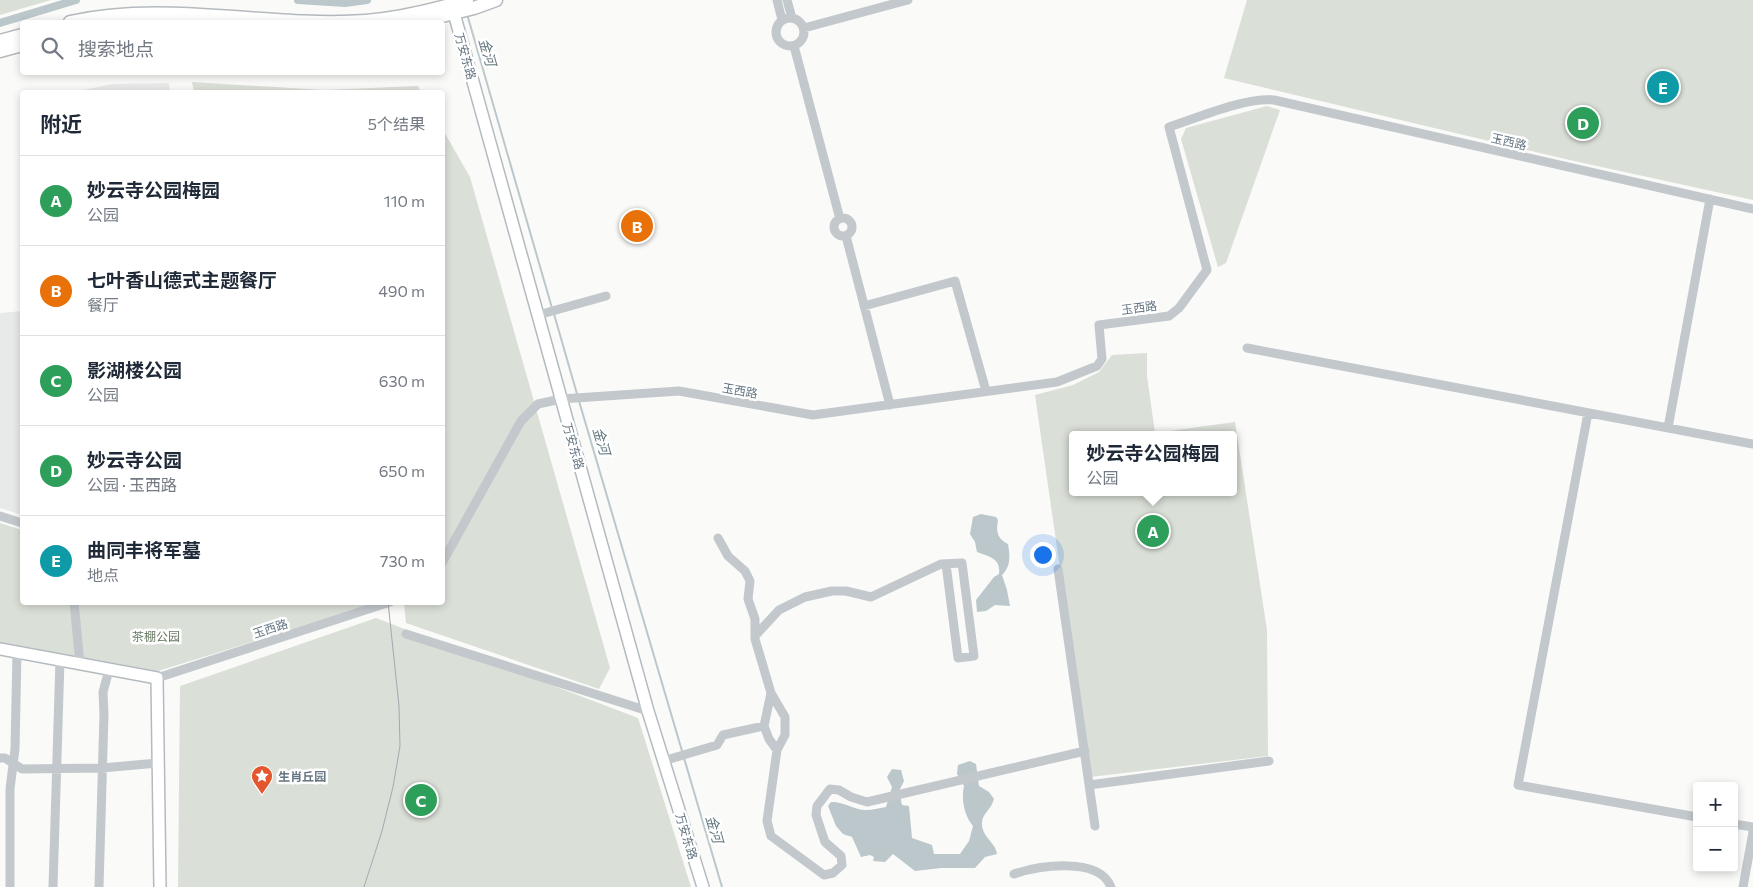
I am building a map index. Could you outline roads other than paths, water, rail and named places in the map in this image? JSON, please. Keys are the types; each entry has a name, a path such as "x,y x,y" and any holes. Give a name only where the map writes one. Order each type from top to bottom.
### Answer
{"main road":[{"path":"373,20 496,0"},
{"path":"424,20 461,7"},
{"path":"80,20 132,12 171,12 310,20"},
{"path":"0,41 20,36"},
{"path":"0,51 20,46"}],"street":[{"path":"777,0 782,20"},
{"path":"787,0 792,18"},
{"path":"804,28 908,0"},
{"name":"万安东路","path":"461,7 548,313 566,399 648,711 702,887"},
{"path":"792,18 800,22 804,28 802,40 794,46 785,46 778,40 775,31 782,20 792,18"},
{"path":"794,46 840,219 834,224 834,230 840,236 846,236 890,405"},
{"name":"玉西路","path":"445,558 521,421 538,404 566,399 679,391 813,415 1057,382 1097,366 1102,359 1099,325 1169,316 1180,308 1207,270 1168,126 1246,102 1261,99 1274,100 1753,209"},
{"path":"1668,428 1710,199"},
{"path":"864,306 954,282 986,391"},
{"path":"548,313 606,296"},
{"path":"1247,348 1753,444"},
{"path":"1588,413 1518,785 1693,816"},
{"path":"0,516 20,522"},
{"path":"718,538 728,556 745,571 750,581 748,599 756,619 756,636 772,693 785,717 785,735 777,750 767,821 771,836 824,875 833,873 842,865 841,856 825,842 816,815 817,806 830,789 839,790 851,797 867,802 1085,751"},
{"path":"756,636 779,610 806,597 832,591 846,591 871,597 941,564 962,563 974,656 958,658 946,564"},
{"path":"1058,569 1095,826"},
{"path":"74,605 80,664"},
{"name":"玉西路","path":"157,678 381,605"},
{"path":"406,634 648,711"},
{"path":"0,649 157,678 160,887"},
{"path":"10,887 10,789 15,749 17,652"},
{"path":"53,887 60,660"},
{"path":"99,887 103,692 109,670"},
{"path":"772,693 764,726 769,739 777,750"},
{"path":"663,761 717,745 723,736 764,726"},
{"path":"0,758 5,758 22,769 102,768 158,763"},
{"path":"1089,785 1269,761"},
{"path":"1738,825 1753,828"},
{"path":"1743,887 1753,832"},
{"path":"1014,874 1030,869 1051,866 1074,866 1100,874 1111,887"}],"waterway":[{"path":"0,23 76,0"},
{"path":"298,0 345,3 367,0"},
{"name":"金河","path":"467,14 552,308"},
{"name":"金河","path":"554,314 577,394"},
{"name":"金河","path":"579,401 682,751"},
{"name":"金河","path":"684,758 722,887"}],"tram line":[{"path":"364,887 382,831 393,787 400,746 399,706 388,605"}],"place":[{"name":"曲同丰将军墓","path":"1663,87"},
{"name":"妙云寺公园","path":"1583,123"},
{"name":"七叶香山德式主题餐厅","path":"637,226"},
{"name":"妙云寺公园梅园","path":"1153,531"},
{"name":"生肖丘园","path":"262,795"},
{"name":"影湖楼公园","path":"421,800"}],"park label":[{"name":"茶棚公园","path":"156,636"}]}
